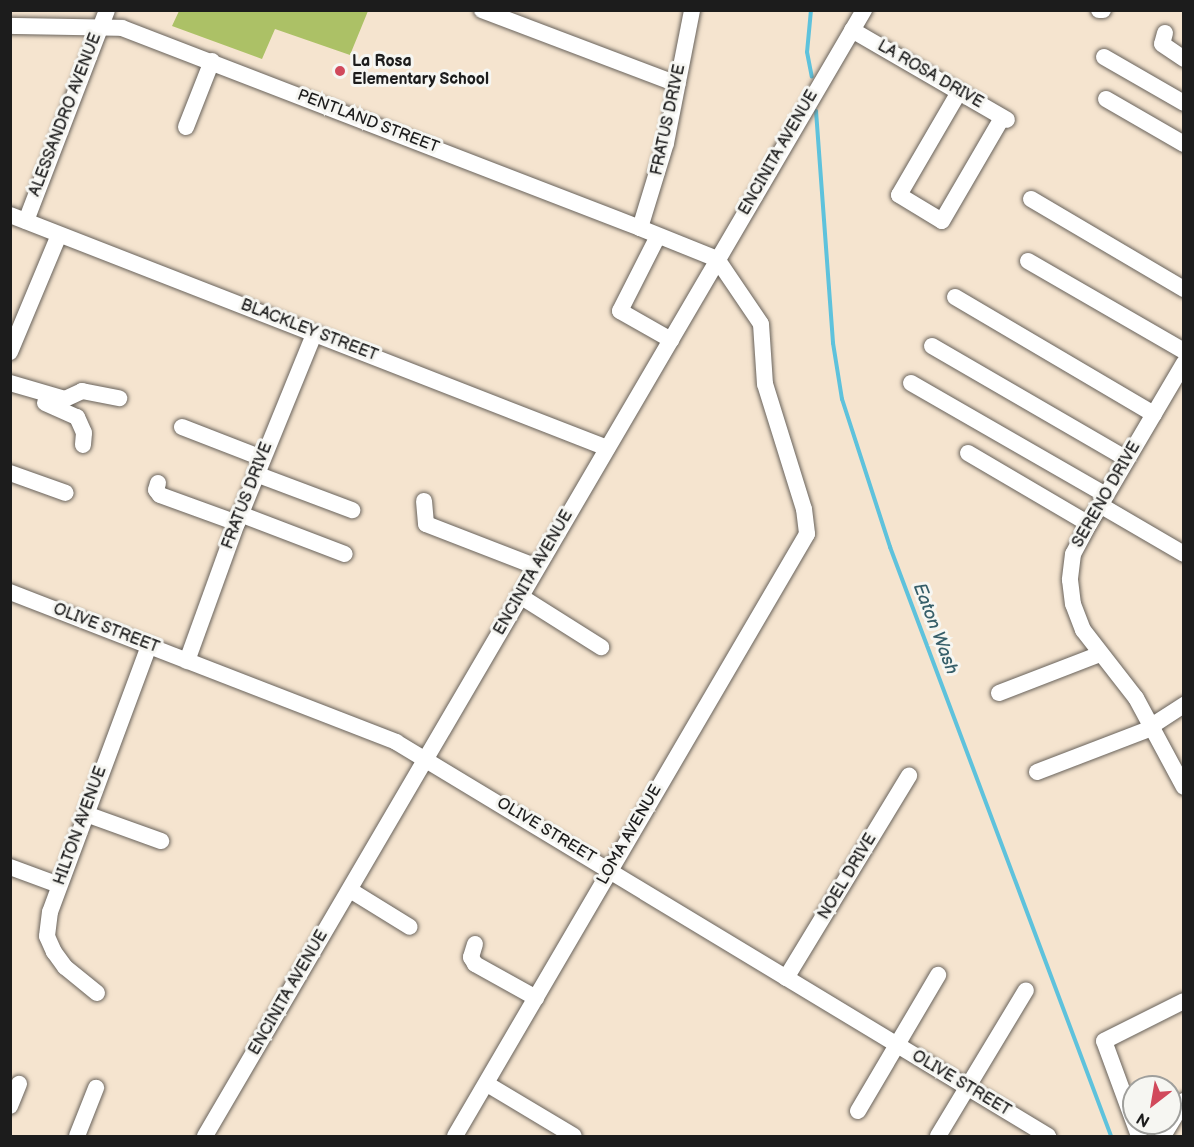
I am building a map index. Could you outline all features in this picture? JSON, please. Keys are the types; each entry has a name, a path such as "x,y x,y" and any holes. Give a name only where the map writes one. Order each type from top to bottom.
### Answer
{"street":[{"path":"482,10 677,84"},
{"name":"FRATUS DRIVE","path":"640,228 657,180 692,10"},
{"name":"ENCINITA AVENUE","path":"205,1137 804,109 864,10"},
{"name":"PENTLAND STREET","path":"10,26 66,29 104,18 122,28 212,61 717,259"},
{"name":"ALESSANDRO AVENUE","path":"18,218 104,18"},
{"name":"LA ROSA DRIVE","path":"852,30 959,92 1005,119 942,221 898,195 959,92"},
{"path":"1165,33 1162,44 1184,59"},
{"path":"1104,57 1184,103"},
{"path":"186,128 212,61"},
{"path":"1106,99 1184,144"},
{"path":"1031,199 1184,289"},
{"name":"BLACKLEY STREET","path":"18,218 607,448"},
{"path":"10,352 59,235"},
{"path":"658,236 620,311 671,340"},
{"name":"LOMA AVENUE","path":"455,1137 807,534 804,509 765,384 761,324 717,259"},
{"path":"1028,261 1184,351"},
{"path":"955,297 1154,414"},
{"name":"FRATUS DRIVE","path":"187,661 259,466 314,334"},
{"path":"932,346 1127,459"},
{"name":"SERENO DRIVE","path":"1184,363 1073,554 1070,580 1073,603 1083,630 1178,760 1184,787"},
{"path":"911,382 1103,500 1184,554"},
{"path":"10,383 65,399 82,391 119,398"},
{"path":"10,390 77,417 84,433 83,446"},
{"path":"182,427 352,510"},
{"path":"968,453 1089,525"},
{"path":"10,473 66,493"},
{"path":"158,483 156,490 160,495 345,554"},
{"path":"424,501 426,524 537,567"},
{"name":"OLIVE STREET","path":"10,592 364,728 427,759 1048,1137"},
{"path":"520,596 601,647"},
{"name":"HILTON AVENUE","path":"97,993 64,967 47,936 59,885 149,646"},
{"path":"999,693 1100,654"},
{"path":"1037,772 1153,726 1184,705"},
{"name":"NOEL DRIVE","path":"786,978 909,776"},
{"path":"86,814 161,841"},
{"path":"10,867 59,885"},
{"path":"350,890 410,927"},
{"path":"476,944 471,957 475,964 536,998"},
{"path":"858,1111 938,975"},
{"path":"938,1137 1026,990"},
{"path":"1139,1137 1104,1041 1184,1001"},
{"path":"10,1106 19,1084"},
{"path":"487,1084 574,1137"},
{"path":"77,1137 96,1088"},
{"path":"1163,1137 1184,1101"}],"green space":[{"path":"179,10 368,11 350,55 275,29 262,59 172,26"}],"waterway":[{"name":"Eaton Wash","path":"811,10 807,52 812,77"},
{"name":"Eaton Wash","path":"816,111 833,343 842,399 890,547 1111,1136"}],"place":[{"name":"La Rosa Elementary School","path":"340,71"}]}
